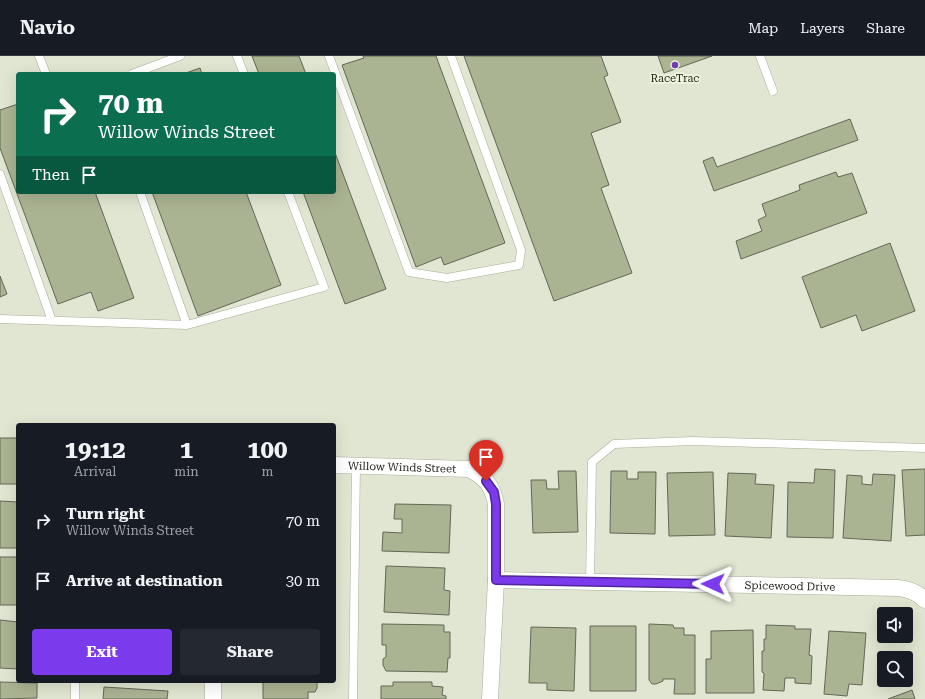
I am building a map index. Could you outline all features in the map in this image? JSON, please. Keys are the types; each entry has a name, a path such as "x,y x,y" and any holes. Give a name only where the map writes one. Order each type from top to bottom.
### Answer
{"street":[{"name":"Willow Winds Street","path":"336,465 469,469 479,474 488,482 494,492 496,504 496,580 490,699"},
{"name":"Spicewood Drive","path":"496,580 898,588 908,589 921,596"},
{"path":"213,683 213,699"}],"lane":[{"path":"39,56 45,72"},
{"path":"137,72 180,56"},
{"path":"237,56 243,72"},
{"path":"329,56 335,72"},
{"path":"336,75 409,272 447,278 519,265 522,250 451,56"},
{"path":"760,56 773,91"},
{"path":"0,174 52,321"},
{"path":"141,194 187,325"},
{"path":"0,319 187,325 324,287 289,194"},
{"path":"590,582 592,462 614,444 693,441 925,448"},
{"path":"353,699 356,466"},
{"path":"75,683 75,699"}],"building":[{"path":"252,56 299,56 305,72 258,72"},
{"path":"363,56 436,56 505,243 444,265 441,257 416,267 342,65 364,58"},
{"path":"464,56 601,56 608,75 604,77 621,122 591,133 609,185 601,188 632,273 554,301"},
{"name":"RaceTrac","path":"658,56 712,56 664,73"},
{"path":"200,68 201,72 189,72"},
{"path":"16,105 16,191 0,148 0,110"},
{"path":"850,119 858,140 714,191 703,161 713,157 717,167"},
{"path":"336,155 386,289 345,304 304,194 336,194"},
{"path":"836,172 838,177 852,173 867,213 741,259 736,241 762,231 758,220 766,216 762,204 800,190 799,185"},
{"path":"17,194 96,194 134,298 98,311 91,292 58,304"},
{"path":"153,194 247,194 281,285 198,316"},
{"path":"890,243 915,311 862,331 856,315 821,328 802,277"},
{"path":"0,276 7,294 0,297"},
{"path":"0,438 16,438 16,484 0,484"},
{"path":"815,469 835,470 833,538 787,537 788,482 814,483"},
{"path":"925,469 925,535 906,536 902,470"},
{"path":"558,471 576,471 578,532 533,533 531,480 546,480 547,489 559,489"},
{"path":"611,471 627,471 627,479 638,479 638,472 656,472 655,534 610,533"},
{"path":"713,472 715,535 669,536 667,473"},
{"path":"728,473 756,474 755,484 774,485 771,538 725,536"},
{"path":"873,474 895,475 891,541 843,538 847,475 862,476 862,484 872,485"},
{"path":"0,501 16,502 16,548 0,548"},
{"path":"395,504 451,505 449,553 382,551 383,532 402,533 402,519 394,519"},
{"path":"0,557 16,557 16,605 0,605"},
{"path":"386,566 445,568 444,590 450,591 449,615 384,612"},
{"path":"0,620 16,622 16,669 0,668"},
{"path":"382,624 444,625 444,632 450,632 450,658 448,658 447,672 386,671 383,665 383,659 386,657 386,645 382,645"},
{"path":"649,624 673,625 674,628 684,628 684,635 695,635 695,694 674,694 675,679 663,679 663,681 656,684 652,684 649,680"},
{"path":"766,625 795,626 795,629 811,629 809,655 812,656 811,684 795,683 795,678 785,678 784,691 763,690 764,673 762,672 762,651 764,651 764,639 766,639"},
{"path":"590,626 636,626 636,691 590,691"},
{"path":"531,627 576,628 574,691 547,690 547,683 529,683"},
{"path":"753,630 754,693 706,693 706,659 711,659 711,631"},
{"path":"829,631 866,633 862,685 849,684 847,696 824,694"},
{"path":"0,682 37,683 37,698 0,699"},
{"path":"393,682 432,682 432,686 443,687 442,695 446,696 446,699 381,699 381,686 393,686"},
{"path":"263,683 317,683 315,692 308,692 308,699 263,699"},
{"path":"104,687 168,691 167,699 103,699"},
{"path":"912,690 915,699 888,699"}],"place":[{"name":"RaceTrac","path":"675,65"}],"route":[{"path":"486,481 494,492 496,504 496,580 713,584"}]}
